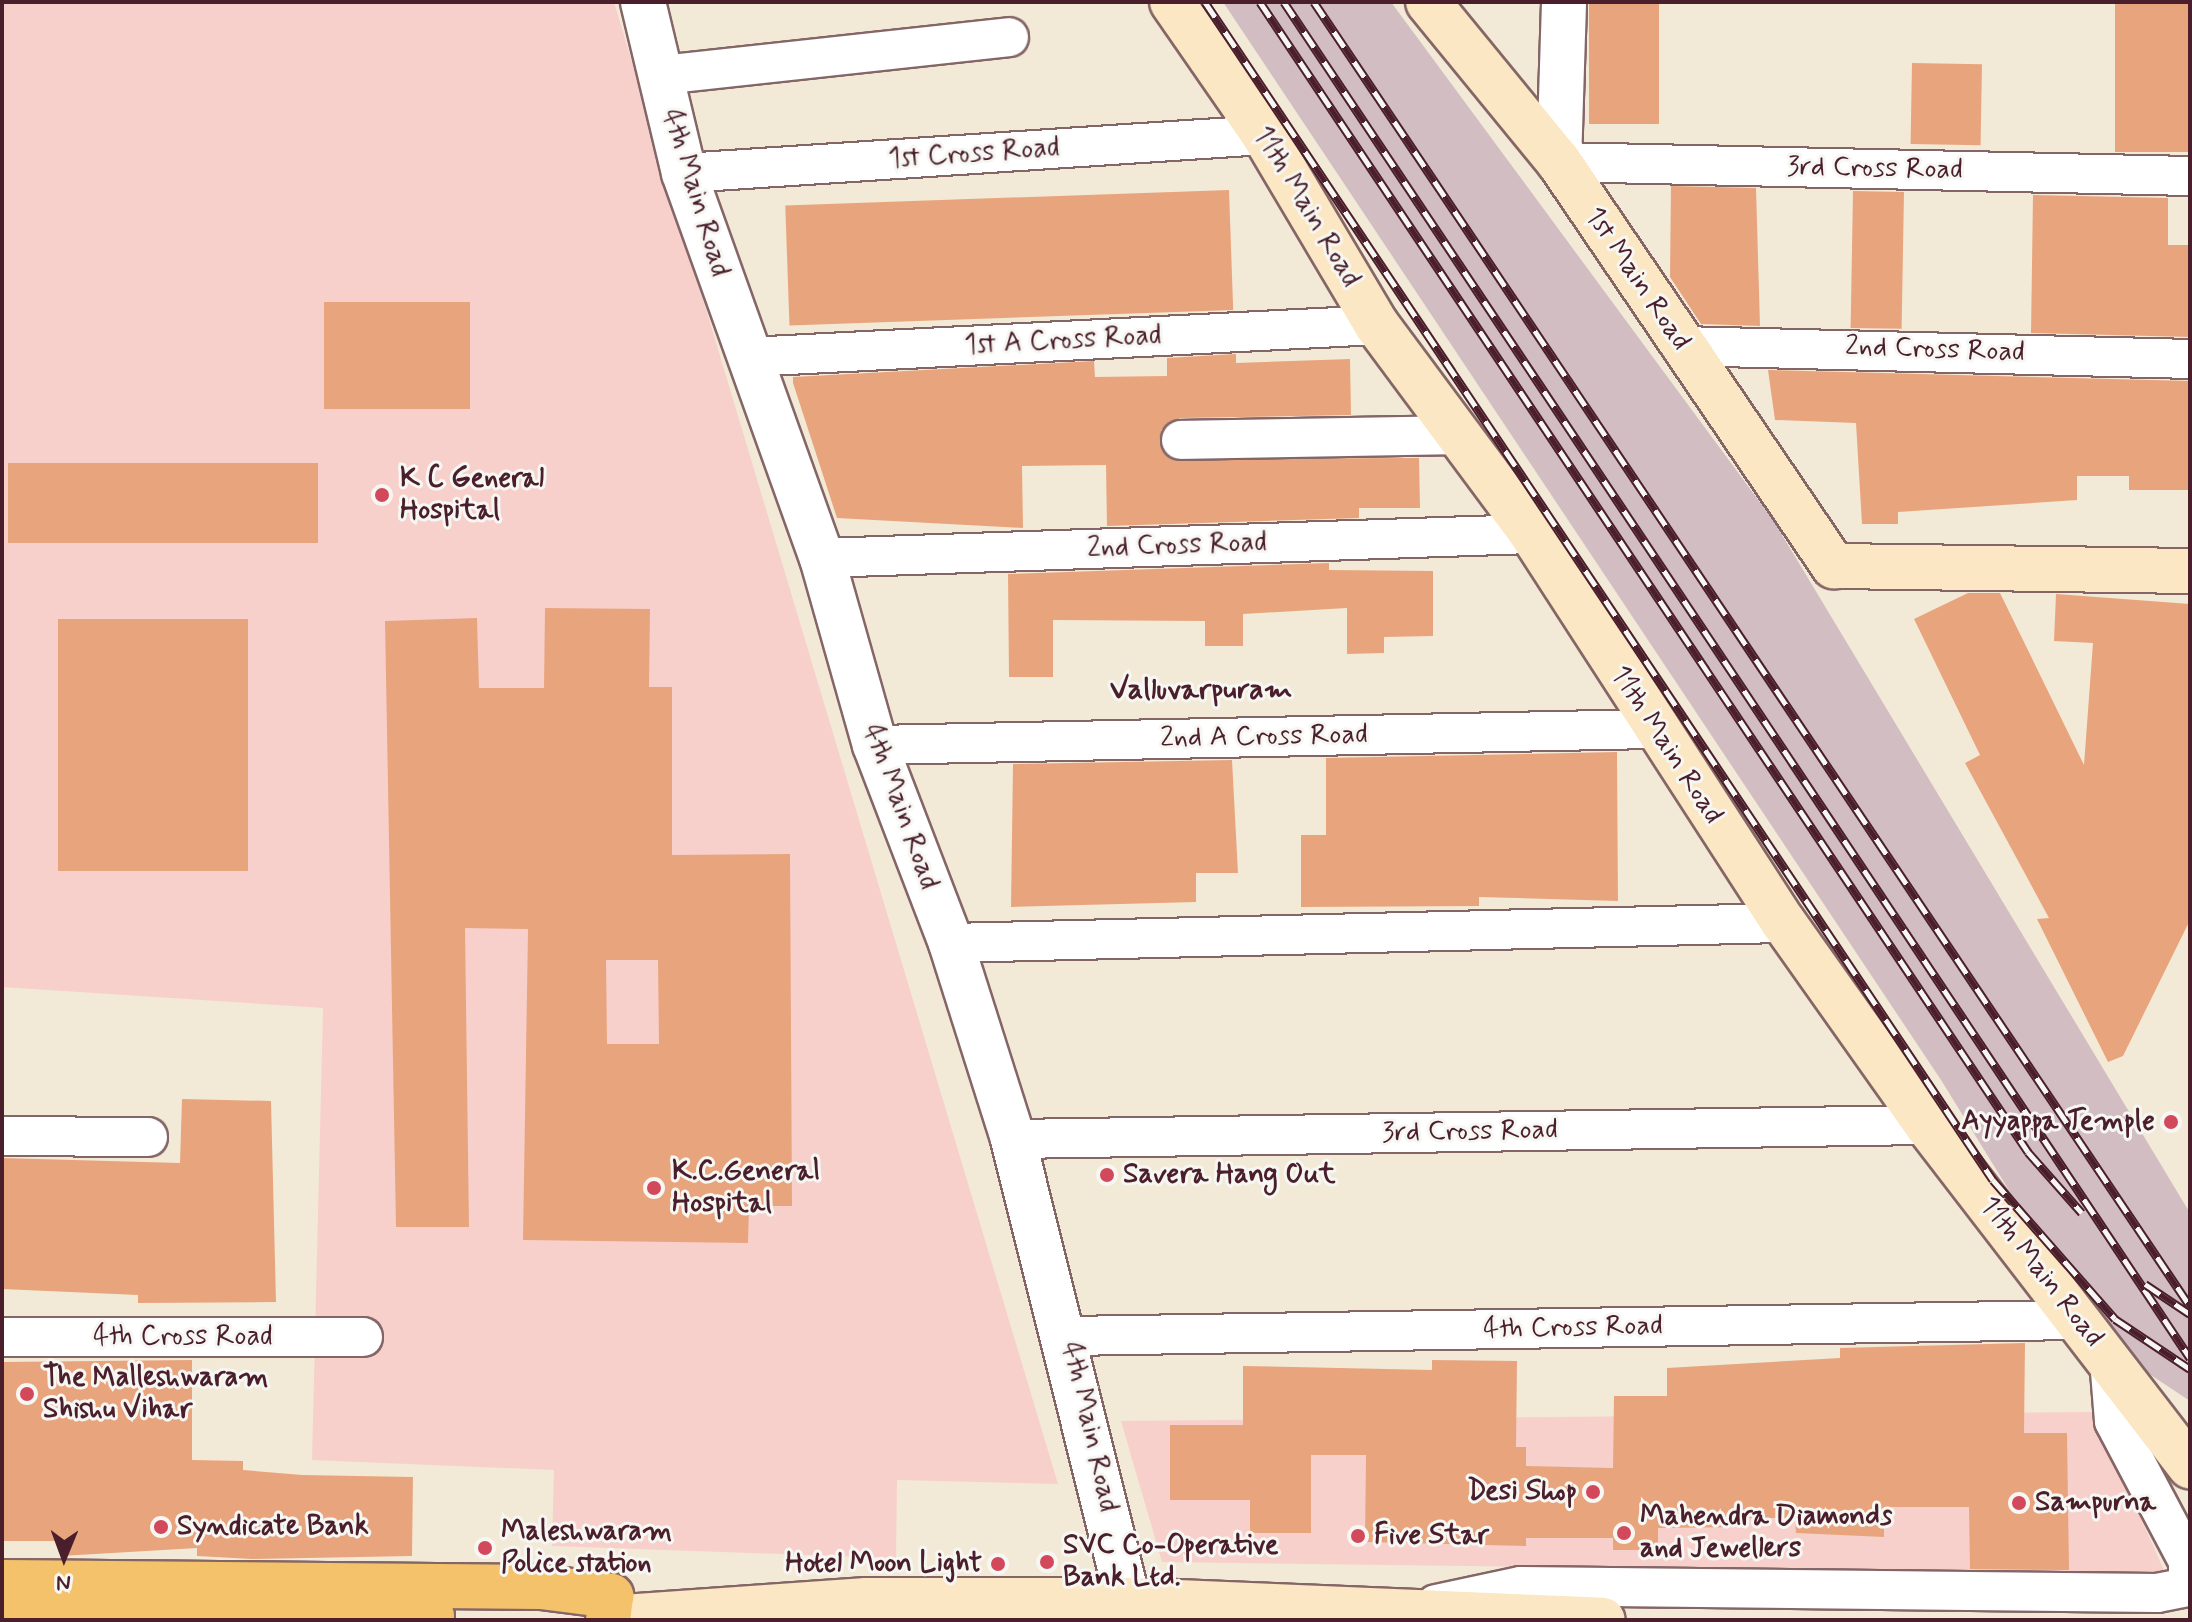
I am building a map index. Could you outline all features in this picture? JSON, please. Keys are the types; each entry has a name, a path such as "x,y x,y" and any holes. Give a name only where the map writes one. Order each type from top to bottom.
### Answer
{"main road":[{"name":"11th Main Road","path":"1172,2 1264,135 1377,325 1532,534 1654,729 1784,923 1927,1125 2190,1466"},
{"name":"1st Main Road","path":"1428,2 1559,162 1681,346 1834,566 2190,571"},
{"path":"2,1582 541,1587 609,1611"},
{"path":"2,1616 609,1611 866,1600 1132,1610 1414,1608 1603,1620"}],"street":[{"name":"4th Main Road","path":"643,2 684,173 822,558 875,745 951,943 1013,1139 1067,1336 1132,1610"},
{"path":"1559,162 1564,2"},
{"path":"661,75 1009,37"},
{"name":"1st Cross Road","path":"684,173 1264,135"},
{"name":"3rd Cross Road","path":"1559,162 2190,176"},
{"name":"1st A Cross Road","path":"748,357 1377,325"},
{"name":"2nd Cross Road","path":"1681,346 2190,359"},
{"path":"1181,440 1458,435"},
{"name":"2nd Cross Road","path":"822,558 1532,534"},
{"name":"2nd A Cross Road","path":"875,745 1654,729"},
{"path":"951,943 1784,923"},
{"name":"3rd Cross Road","path":"1013,1139 1927,1125"},
{"path":"2,1136 148,1137"},
{"name":"4th Cross Road","path":"1067,1336 2079,1320"},
{"name":"4th Cross Road","path":"2,1337 363,1337"},
{"path":"1414,1608 1521,1586 2157,1593 2188,1587 2188,1561 2114,1421 2109,1359"}],"shaded area":[{"name":"K C General Hospital","path":"2,2 614,2 1058,1484 897,1480 896,1558 552,1546 554,1470 312,1460 323,1008 2,987"},
{"path":"1223,2 1391,2 1773,520 2190,1213 2190,1401 2104,1344 1941,1080"},
{"path":"2094,1412 2166,1575 1162,1562 1121,1421"}],"building":[{"path":"1589,2 1659,2 1659,124 1589,124"},
{"path":"2115,2 2190,2 2190,152 2115,152"},
{"path":"1912,63 1982,64 1981,145 1911,144"},
{"path":"1671,186 1756,188 1760,326 1701,324 1670,277"},
{"path":"1229,190 1233,310 789,325 785,205"},
{"path":"1853,191 1904,192 1902,329 1851,328"},
{"path":"2033,195 2168,198 2168,245 2190,245 2190,337 2031,333"},
{"path":"324,302 470,302 470,409 324,409"},
{"path":"1236,354 1236,363 1350,359 1351,415 1180,418 1161,430 1170,459 1419,458 1420,508 1359,508 1359,518 1107,526 1106,465 1022,466 1023,528 837,518 793,383 793,377 1094,361 1095,377 1167,376 1167,358"},
{"path":"1768,370 2190,381 2190,490 2129,490 2129,476 2077,476 2077,500 1898,512 1898,524 1862,524 1856,423 1775,420"},
{"path":"8,463 318,463 318,543 8,543"},
{"path":"1329,563 1329,570 1433,571 1433,636 1384,637 1384,653 1347,654 1347,608 1243,614 1243,646 1205,646 1205,621 1053,620 1053,677 1009,677 1008,574"},
{"path":"1968,593 2000,593 2084,765 2093,643 2054,641 2056,594 2190,604 2190,920 2123,1056 2108,1062 2037,919 2049,918 1965,763 1980,755 1914,619"},
{"path":"545,608 650,609 649,687 672,687 672,855 790,854 792,1206 749,1206 748,1243 523,1240 528,929 465,928 469,1227 396,1227 385,621 477,618 479,688 544,688","holes":["606,960 658,960 659,1044 607,1044"]},
{"path":"58,619 248,619 248,871 58,871"},
{"path":"1617,752 1618,901 1479,897 1479,906 1301,907 1301,835 1326,835 1326,758"},
{"path":"1232,760 1238,873 1196,873 1196,902 1011,907 1013,764"},
{"path":"182,1099 271,1101 276,1302 138,1303 138,1295 2,1289 2,1158 180,1163"},
{"path":"2025,1343 2024,1433 2067,1433 2069,1570 1970,1569 1969,1507 1884,1507 1884,1537 1796,1533 1795,1518 1745,1518 1745,1527 1658,1528 1658,1550 1613,1550 1613,1538 1526,1538 1526,1546 1365,1542 1366,1455 1311,1455 1311,1533 1250,1533 1250,1500 1170,1500 1170,1425 1243,1425 1243,1366 1432,1370 1432,1360 1517,1361 1516,1447 1526,1447 1526,1466 1613,1468 1614,1396 1667,1396 1667,1368 1840,1358 1840,1348"},
{"path":"192,1360 192,1460 243,1461 243,1470 302,1475 413,1477 412,1556 252,1559 197,1556 197,1548 61,1556 61,1541 2,1541 2,1362"}],"railway":[{"path":"1205,2 1993,1180 2115,1319 2190,1369"},
{"path":"1260,2 2028,1152 2082,1213"},
{"path":"1284,2 2190,1358"},
{"path":"1314,2 2190,1306"},
{"path":"2145,1284 2190,1314"}],"place":[{"name":"K C General Hospital","path":"382,495"},
{"name":"Ayyappa Temple","path":"2171,1122"},
{"name":"Savera Hang Out","path":"1107,1175"},
{"name":"K.C.General Hospital","path":"654,1188"},
{"name":"The Malleshwaram Shishu Vihar","path":"27,1394"},
{"name":"Desi Shop","path":"1593,1492"},
{"name":"Sampurna","path":"2019,1503"},
{"name":"Syndicate Bank","path":"161,1527"},
{"name":"Mahendra Diamonds and Jewellers","path":"1624,1533"},
{"name":"Five Star","path":"1358,1536"},
{"name":"Maleshwaram Police station","path":"485,1548"},
{"name":"SVC Co-Operative Bank Ltd.","path":"1047,1562"},
{"name":"Hotel Moon Light","path":"998,1564"}],"district":[{"name":"Valluvarpuram","path":"1201,690"}]}
